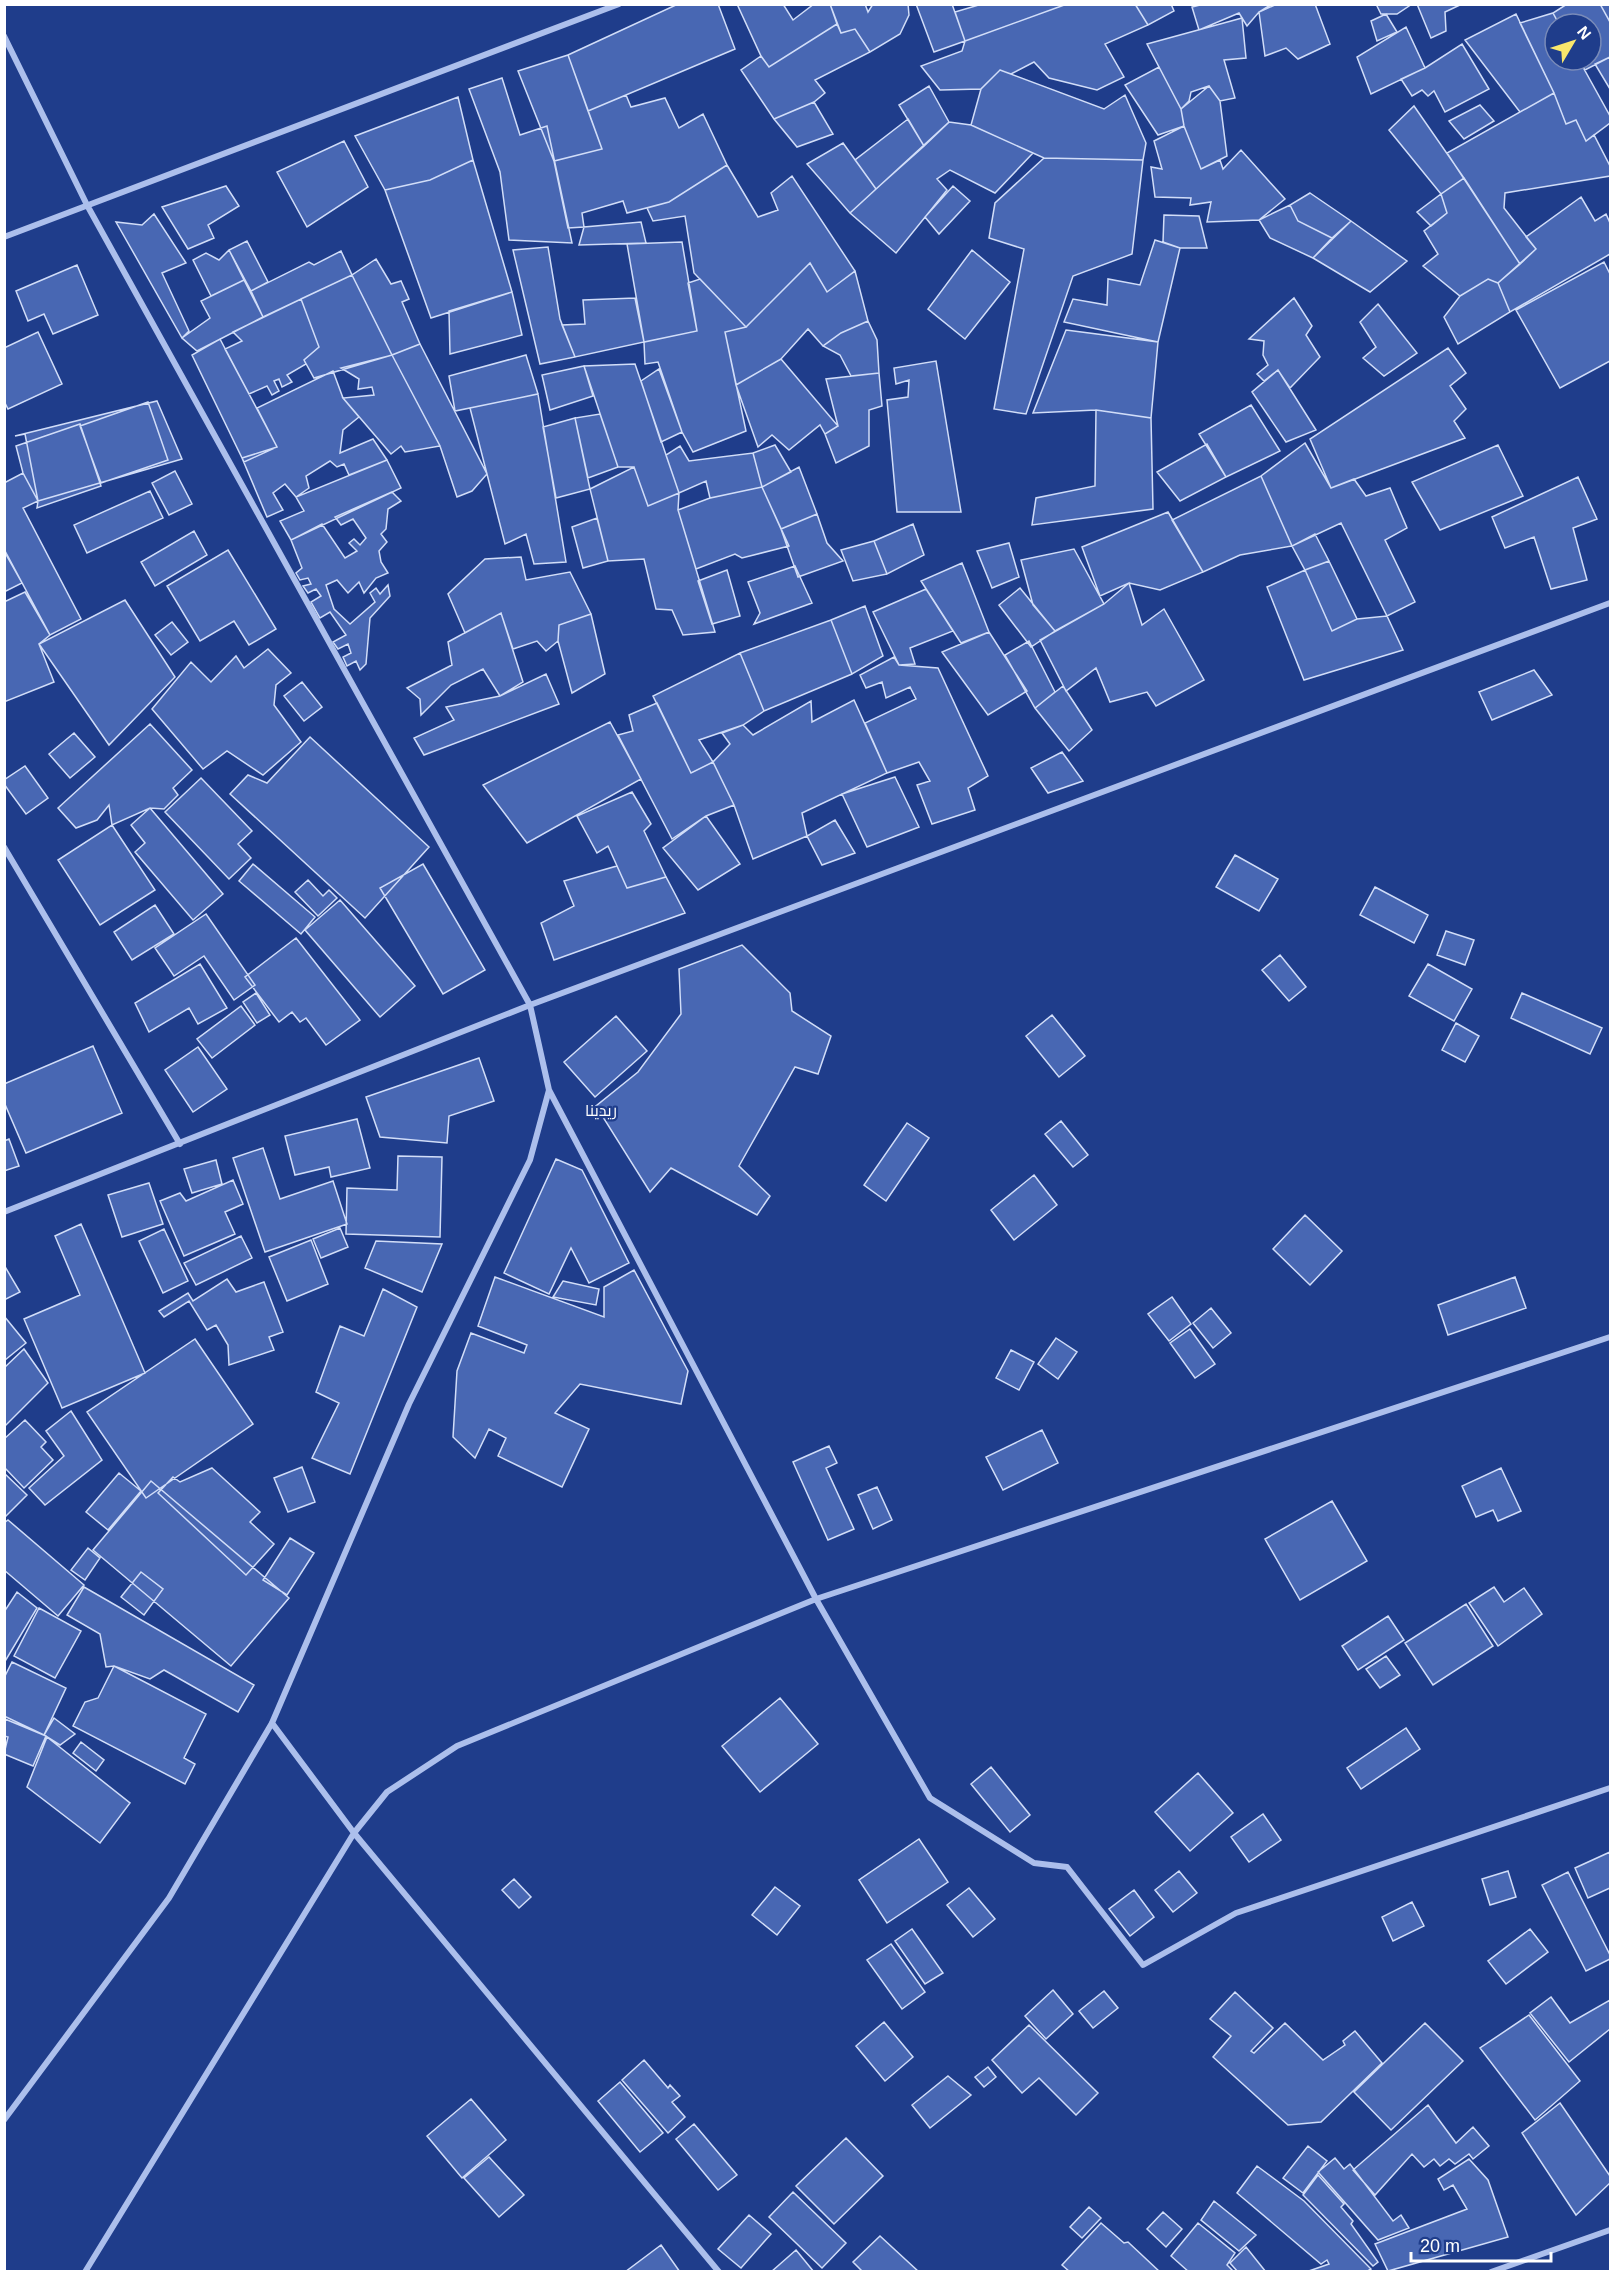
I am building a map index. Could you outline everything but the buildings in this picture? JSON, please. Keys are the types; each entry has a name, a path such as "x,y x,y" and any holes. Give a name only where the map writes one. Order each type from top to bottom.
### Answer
{"street":[{"path":"4,237 619,4"},
{"path":"4,36 87,205 530,1005 549,1090 816,1599 930,1798 1034,1863 1067,1867 1143,1965 1236,1913 1611,1788"},
{"path":"4,1212 530,1005 1611,603"},
{"path":"4,847 180,1144"},
{"path":"4,2120 169,1898 272,1723 410,1404 530,1160 549,1090"},
{"path":"85,2271 354,1833 387,1792 457,1746 816,1599 1611,1337"},
{"path":"272,1723 354,1833 718,2271"},
{"path":"1491,2271 1611,2230"}],"district":[{"name":"ريدينا","path":"601,1110"}]}
